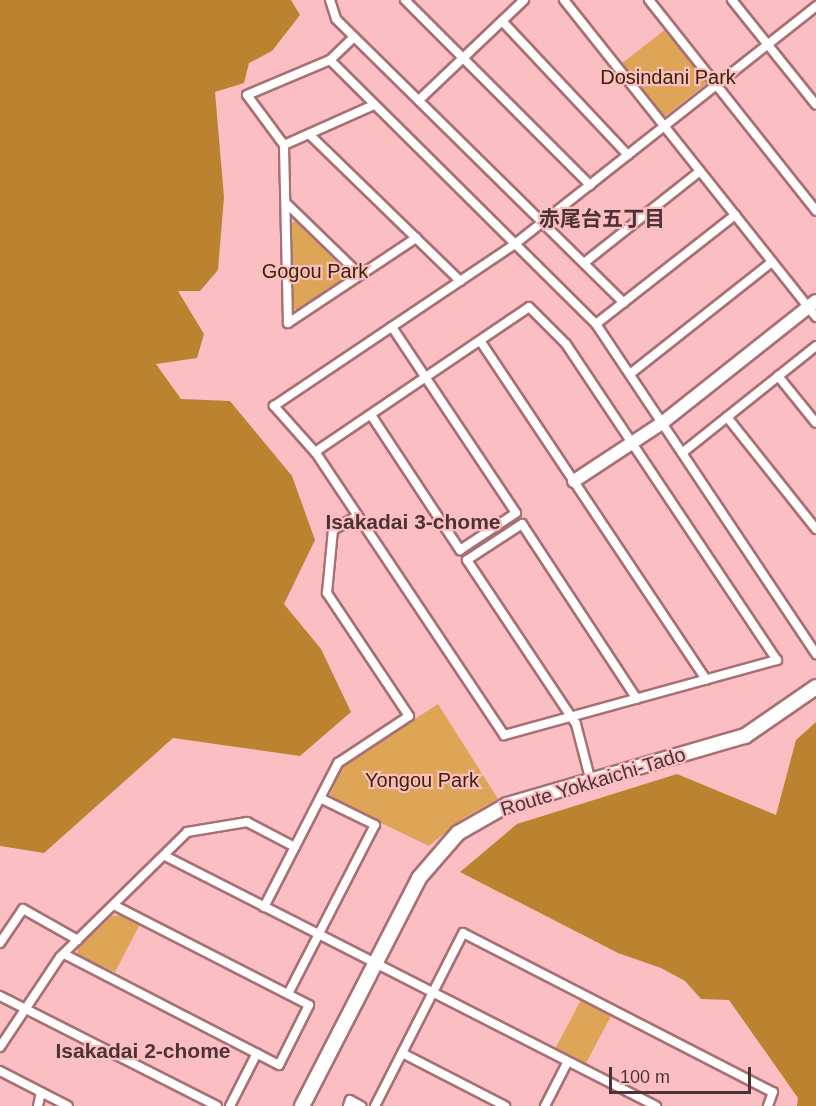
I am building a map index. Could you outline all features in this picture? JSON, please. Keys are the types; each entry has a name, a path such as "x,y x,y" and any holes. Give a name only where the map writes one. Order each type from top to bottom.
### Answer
{"main road":[{"name":"Route Yokkaichi-Tado","path":"302,1106 419,878 458,832 507,805 745,736 816,687"}],"street":[{"path":"330,0 336,19 624,303"},
{"path":"405,0 591,184"},
{"path":"419,100 524,0"},
{"path":"564,0 772,262 813,308 662,423 574,482"},
{"path":"649,0 816,211"},
{"path":"732,0 816,105"},
{"path":"315,452 482,342 529,307 564,341 777,660 504,735 315,452 274,406 515,244 816,6"},
{"path":"502,21 628,156"},
{"path":"354,37 330,60 247,95 284,145 288,323 416,238"},
{"path":"330,60 596,324 813,642 816,654"},
{"path":"284,145 374,105"},
{"path":"309,134 460,281"},
{"path":"584,263 700,171"},
{"path":"286,203 360,276"},
{"path":"596,324 735,215"},
{"path":"630,374 772,262"},
{"path":"371,415 460,550 516,513 392,327"},
{"path":"482,342 706,680"},
{"path":"682,453 816,346"},
{"path":"778,376 816,423"},
{"path":"727,417 816,529"},
{"path":"264,907 338,763 409,716 327,593 333,530 357,516"},
{"path":"591,782 572,718 467,560 522,524 637,699"},
{"path":"288,994 375,825 320,798"},
{"path":"0,1047 64,954 192,830 248,822 295,847"},
{"path":"165,856 567,1063 656,1106"},
{"path":"64,954 279,1065 309,1005 114,905"},
{"path":"0,944 24,909 78,940"},
{"path":"375,1106 463,933 773,1092 768,1106"},
{"path":"0,996 217,1106"},
{"path":"230,1106 257,1053"},
{"path":"402,1053 505,1106"},
{"path":"545,1106 567,1063"},
{"path":"0,1071 68,1106"},
{"path":"38,1106 41,1092"},
{"path":"348,1106 350,1101 361,1106"}],"green space":[{"name":"Dosindani Park","path":"666,29 708,83 663,118 621,64"},
{"name":"Gogou Park","path":"297,220 350,277 299,311 292,308 290,224"},
{"name":"Yongou Park","path":"438,704 498,799 462,819 429,846 329,798 342,766"},
{"path":"122,915 140,924 115,972 77,956 78,948 112,916"},
{"path":"581,1000 611,1016 586,1064 556,1048"}],"shaded area":[{"path":"0,0 291,0 300,15 272,51 249,63 244,83 215,92 224,197 218,270 200,291 178,291 204,334 197,358 156,364 181,399 230,401 292,476 315,540 284,604 321,649 351,712 300,756 173,738 44,853 0,846"},
{"path":"816,722 816,1106 797,1106 798,1098 729,1000 701,999 685,981 661,968 618,953 460,872 517,824 677,774 776,815 796,740"}],"district":[{"name":"赤尾台五丁目","path":"602,219"},
{"name":"Isakadai 3-chome","path":"413,522"},
{"name":"Isakadai 2-chome","path":"143,1051"}]}
